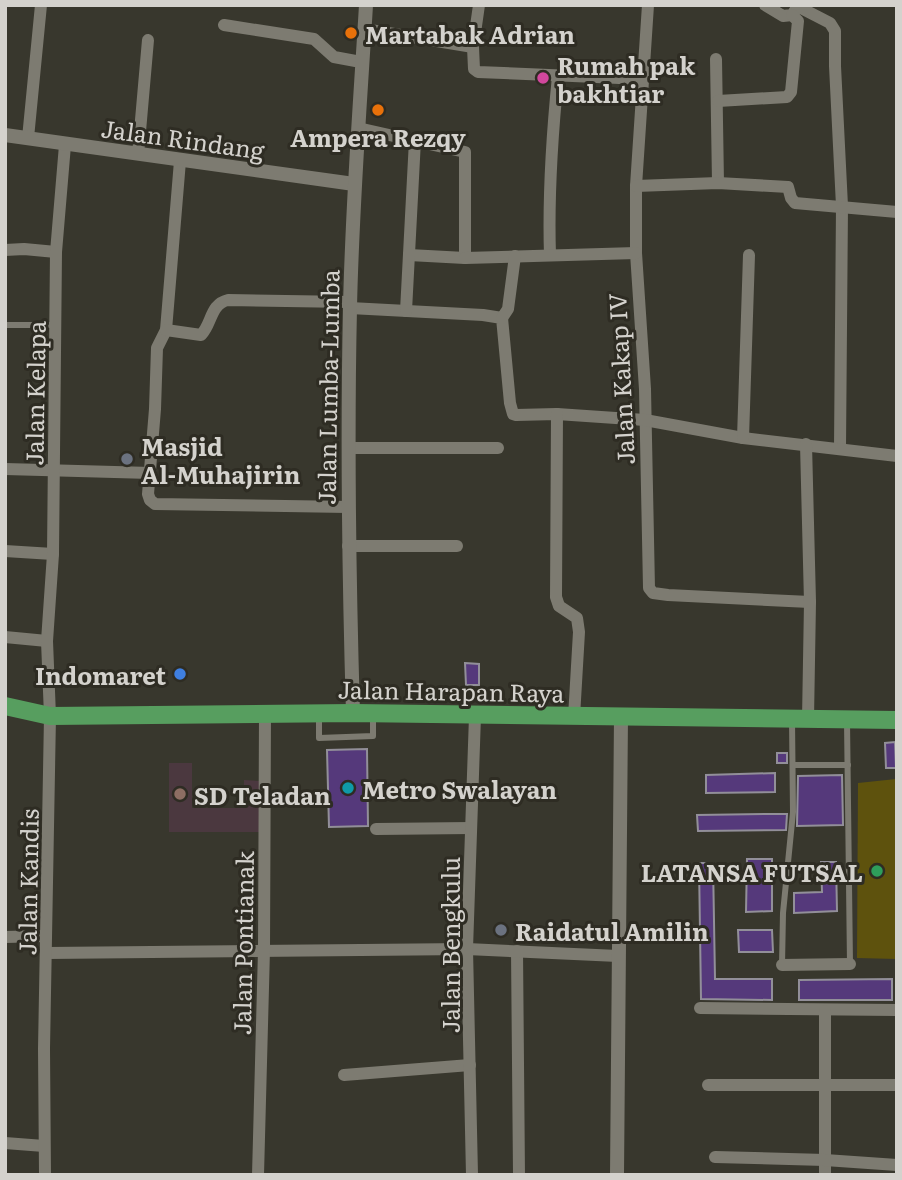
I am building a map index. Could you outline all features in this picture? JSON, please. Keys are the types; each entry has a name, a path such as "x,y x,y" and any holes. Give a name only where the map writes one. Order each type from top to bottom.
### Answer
{"main road":[{"name":"Jalan Harapan Raya","path":"5,706 50,716 320,712 897,720"}],"street":[{"path":"27,138 41,5"},
{"name":"Jalan Lumba-Lumba","path":"353,713 348,546 350,305 354,184 366,5"},
{"path":"479,5 473,47 474,69 478,72 643,79"},
{"name":"Jalan Kakap IV","path":"648,5 636,186 636,253 645,420 649,588 653,593 810,602"},
{"path":"765,5 783,16 795,9"},
{"path":"718,101 787,97 791,92 798,37 795,9"},
{"path":"795,9 830,23 835,31 842,206 840,448"},
{"path":"224,25 314,39 334,57 361,62"},
{"path":"364,29 473,47"},
{"path":"138,154 148,40"},
{"path":"716,59 718,183"},
{"path":"550,255 548,210 551,137 558,76"},
{"path":"358,128 465,152 465,258"},
{"name":"Jalan Rindang","path":"5,135 354,184"},
{"path":"405,311 415,140"},
{"name":"Jalan Kelapa","path":"50,716 47,642 53,554 56,252 65,145"},
{"path":"180,161 166,330 157,348 148,494 150,500 155,503 348,507"},
{"path":"636,186 718,183 788,187 795,203 897,212"},
{"path":"5,250 56,252"},
{"path":"409,255 465,258 636,253"},
{"path":"744,438 749,255"},
{"path":"515,256 508,309 502,318 513,414 645,420 744,438 897,456"},
{"path":"166,330 201,335 214,308 220,302 228,300 350,305 502,318"},
{"path":"557,414 556,597 559,606 577,618 579,632 574,717"},
{"path":"800,720 810,602 806,444"},
{"path":"348,448 498,448"},
{"path":"5,469 151,473"},
{"path":"348,546 457,546"},
{"path":"5,551 53,554"},
{"path":"5,637 47,642"},
{"name":"Jalan Pontianak","path":"258,1175 264,950 265,712"},
{"name":"Jalan Kandis","path":"45,1175 50,716"},
{"name":"Jalan Bengkulu","path":"472,1175 467,949 475,716"},
{"path":"617,1175 621,716"},
{"path":"376,829 471,828"},
{"path":"5,937 46,936"},
{"path":"47,953 467,949 618,956"},
{"path":"517,951 519,1175"},
{"path":"782,965 850,964"},
{"path":"700,1008 897,1010"},
{"path":"825,1011 825,1175"},
{"path":"344,1076 470,1065"},
{"path":"708,1085 897,1085"},
{"path":"5,1143 44,1146"},
{"path":"715,1157 897,1165"}],"lane":[{"path":"5,325 55,325"},
{"path":"320,712 319,738 373,736 373,713"},
{"path":"846,719 850,964"},
{"path":"782,965 783,913 793,812 793,765 800,720"},
{"path":"793,765 848,765"}],"shaded area":[{"name":"SD Teladan","path":"169,763 192,763 192,808 244,808 244,780 260,781 260,832 169,832"},
{"name":"LATANSA FUTSAL","path":"896,779 897,959 857,958 858,783"}],"building":[{"path":"465,663 479,664 479,685 466,685"},
{"path":"895,742 896,768 886,768 885,743"},
{"name":"Metro Swalayan","path":"367,749 368,826 329,827 327,750"},
{"path":"777,753 787,753 787,763 777,763"},
{"path":"775,773 775,792 706,793 706,775"},
{"path":"842,775 843,825 797,826 798,776"},
{"path":"787,814 786,830 698,831 697,815"},
{"path":"747,859 772,859 772,911 746,912"},
{"path":"821,862 836,862 837,911 794,913 794,893 822,892"},
{"path":"699,863 713,863 715,979 772,979 772,1000 701,999"},
{"path":"738,930 772,930 773,952 739,952"},
{"path":"892,979 892,1000 799,1000 799,980"}],"place":[{"name":"Martabak Adrian","path":"351,33"},
{"name":"Rumah pak bakhtiar","path":"543,78"},
{"name":"Ampera Rezqy","path":"378,110"},
{"name":"Masjid Al-Muhajirin","path":"127,459"},
{"name":"Indomaret","path":"180,674"},
{"name":"Metro Swalayan","path":"348,788"},
{"name":"SD Teladan","path":"180,794"},
{"name":"LATANSA FUTSAL","path":"877,871"},
{"name":"Raidatul Amilin","path":"501,930"}]}
